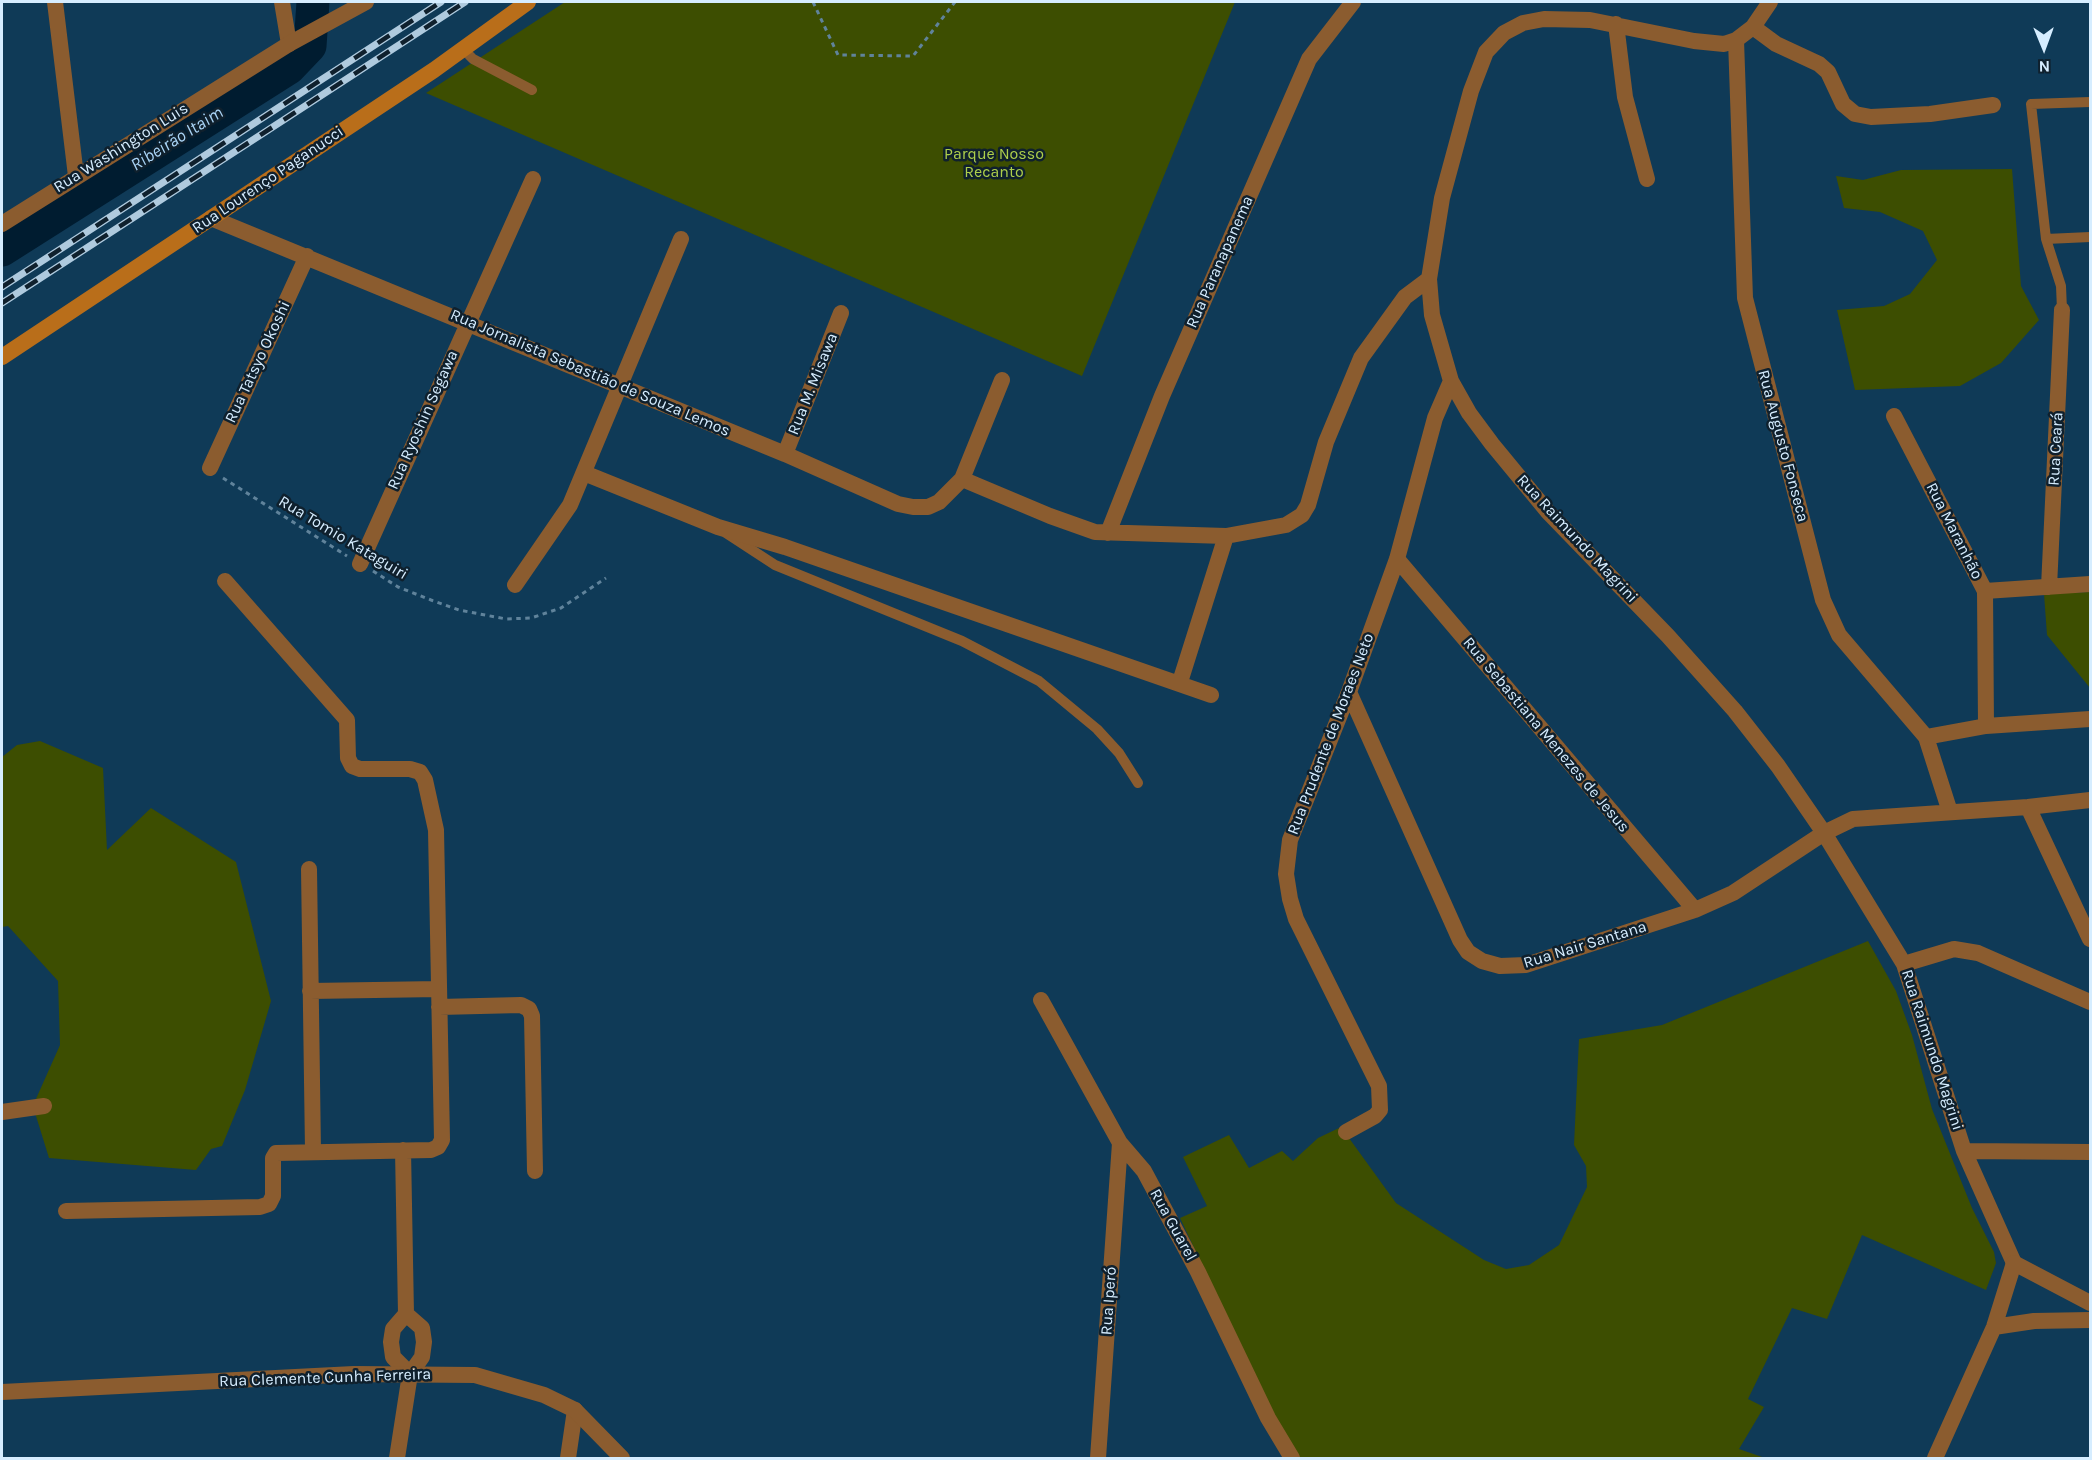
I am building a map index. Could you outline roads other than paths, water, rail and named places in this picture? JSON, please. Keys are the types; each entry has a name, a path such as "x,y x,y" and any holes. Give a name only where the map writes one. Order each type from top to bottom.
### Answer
{"main road":[{"name":"Rua Lourenço Paganucci","path":"4,356 463,49 528,2"}],"street":[{"path":"55,2 76,176"},
{"path":"282,2 289,44"},
{"name":"Rua Washington Luis","path":"2,224 289,44 366,2"},
{"name":"Rua Paranapanema","path":"1108,533 1162,396 1309,59 1353,2"},
{"path":"1736,40 1753,27 1770,2"},
{"name":"Rua Raimundo Magrini","path":"1736,40 1710,44 1590,20 1544,19 1523,23 1504,33 1486,52 1471,91 1442,198 1429,279 1432,315 1451,381 1480,429 1548,512 1668,636 1735,711 1778,766 1824,833 1904,964 1964,1151 2014,1263"},
{"path":"1616,24 1625,97 1647,179"},
{"path":"1753,27 1776,44 1819,64 1828,72 1843,104 1855,114 1871,117 1922,115 1993,105"},
{"name":"Rua Augusto Fonseca","path":"1736,40 1745,298 1823,600 1839,635 1926,737 1950,812"},
{"name":"Rua Ryoshin Segawa","path":"360,564 466,322 533,179"},
{"name":"Rua Jornalista Sebastião de Souza Lemos","path":"211,218 785,454 898,504 928,507 939,502 962,479 1002,380"},
{"path":"515,585 570,505 681,238"},
{"name":"Rua Tatsyo Okoshi","path":"210,468 307,256"},
{"path":"962,479 1095,532 1226,537 1286,525 1302,515 1308,505 1342,398 1361,358 1405,297 1429,279"},
{"name":"Rua Ceará","path":"2049,587 2062,310"},
{"name":"Rua M. Misawa","path":"785,454 841,313"},
{"name":"Rua Prudente de Moraes Neto","path":"1346,1132 1375,1116 1380,1110 1379,1086 1296,919 1290,899 1287,874 1290,840 1296,820 1349,692 1397,559 1435,418 1451,381"},
{"name":"Rua Maranhão","path":"1894,416 1985,591 1986,726"},
{"path":"584,473 718,527 785,547 1180,682 1211,695"},
{"path":"1180,682 1226,537"},
{"name":"Rua Sebastiana Menezes de Jesus","path":"1397,559 1695,910"},
{"path":"66,1210 260,1207 269,1204 273,1196 273,1158 276,1153 431,1150 438,1147 442,1140 436,830 425,780 420,772 410,769 360,770 352,766 348,758 347,720 225,581"},
{"path":"1985,591 2091,584"},
{"name":"Rua Nair Santana","path":"1349,692 1460,940 1468,952 1482,961 1500,966 1526,965 1695,910 1733,893 1824,833 1853,819 2028,807 2091,800"},
{"path":"1926,737 1986,726 2091,719"},
{"path":"2028,807 2091,939"},
{"path":"309,869 313,1151"},
{"path":"1904,964 1954,949 1978,953 2091,1002"},
{"path":"310,992 439,989"},
{"name":"Rua Guarel","path":"1041,1000 1120,1143 1144,1171 1198,1272 1268,1418 1292,1458"},
{"path":"440,1007 521,1005 529,1009 532,1016 535,1171"},
{"path":"2,1112 45,1106"},
{"name":"Rua Iperó","path":"1098,1458 1120,1143"},
{"path":"403,1150 406,1314 393,1329 391,1342 393,1357 410,1374"},
{"path":"1964,1151 2091,1152"},
{"path":"1935,1458 1994,1327 2014,1263 2091,1303"},
{"path":"397,1458 410,1374 422,1357 424,1342 422,1328 406,1314"},
{"path":"1994,1327 2034,1321 2091,1320"},
{"name":"Rua Clemente Cunha Ferreira","path":"2,1392 354,1374 475,1375 544,1395 575,1410 622,1458"},
{"path":"568,1458 575,1410"}],"lane":[{"path":"463,49 473,59 531,90"},
{"path":"2062,310 2061,286 2046,239 2031,104 2091,102"},
{"path":"2046,239 2091,237"},
{"path":"718,527 776,565 962,641 1039,681 1097,729 1119,753 1138,783"}],"waterway":[{"name":"Ribeirão Itaim","path":"2,250 289,68 310,46 313,2"}],"railway":[{"path":"2,287 441,2"},
{"path":"2,303 465,2"}],"park label":[{"name":"Parque Nosso Recanto","path":"994,163"}]}
